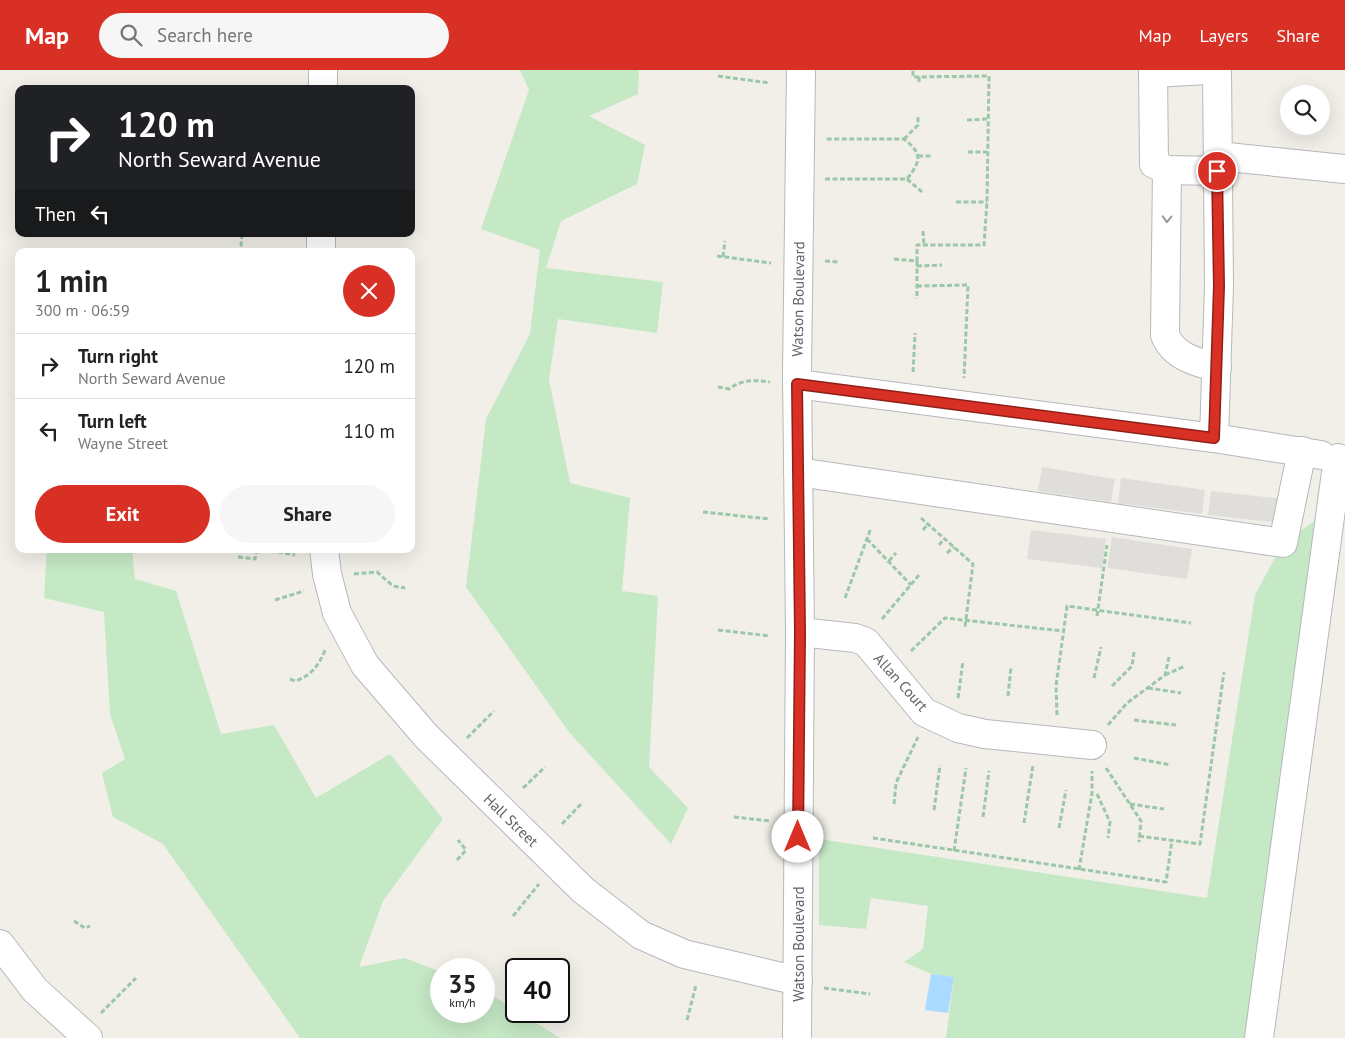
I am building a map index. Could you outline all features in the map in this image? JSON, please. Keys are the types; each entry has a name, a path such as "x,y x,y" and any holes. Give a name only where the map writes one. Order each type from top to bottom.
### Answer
{"street":[{"path":"323,70 323,85"},
{"name":"Watson Boulevard","path":"798,1038 808,984 800,632 797,384 800,70"},
{"path":"1207,70 1154,71 1154,164 1167,170 1217,163 1345,169"},
{"path":"1214,438 1219,286 1218,70"},
{"path":"1167,170 1165,335 1168,342 1196,363 1217,367"},
{"path":"797,384 1214,438 1342,459 1259,1038"},
{"path":"798,472 1283,543 1302,451"},
{"name":"Hall Street","path":"324,553 327,574 337,613 365,665 426,736 583,890 641,936 684,954 808,984"},
{"name":"Allan Court","path":"800,632 854,638 866,642 924,712 958,728 985,734 1092,745"},
{"path":"0,944 35,990 94,1027"}],"path":[{"path":"913,70 913,77 989,76 987,202 984,245 917,245 917,299"},
{"path":"718,76 770,83"},
{"path":"919,77 919,84"},
{"path":"904,139 918,125 918,116"},
{"path":"967,120 988,119"},
{"path":"822,139 904,139 913,146 918,156 917,166 907,179"},
{"path":"968,152 988,152"},
{"path":"918,156 932,156"},
{"path":"822,179 907,179 920,191 921,195"},
{"path":"956,202 987,202"},
{"path":"924,231 924,245"},
{"path":"723,257 725,241"},
{"path":"717,256 771,263"},
{"path":"894,259 917,264 942,265"},
{"path":"821,261 839,262"},
{"path":"917,286 968,285 965,375"},
{"path":"912,399 915,333"},
{"path":"718,387 729,389 740,382 749,380 771,382"},
{"path":"702,512 770,519"},
{"path":"919,515 973,564 965,627"},
{"path":"1097,616 1111,518"},
{"path":"923,530 928,524"},
{"path":"845,598 871,528"},
{"path":"867,538 911,584"},
{"path":"938,546 944,539"},
{"path":"947,553 954,547"},
{"path":"238,557 255,559 256,553"},
{"path":"289,553 295,554"},
{"path":"889,561 896,553"},
{"path":"352,574 377,572 393,586 405,588"},
{"path":"882,619 919,575"},
{"path":"275,600 304,591"},
{"path":"1056,686 1067,606 1191,623"},
{"path":"1112,618 1113,612"},
{"path":"1130,614 1130,621"},
{"path":"1146,623 1147,616"},
{"path":"911,651 945,618 1063,631"},
{"path":"1166,619 1166,626"},
{"path":"970,628 971,621"},
{"path":"1182,628 1183,622"},
{"path":"1013,633 1014,626"},
{"path":"1020,634 1021,627"},
{"path":"718,630 770,636"},
{"path":"1094,678 1101,647"},
{"path":"290,679 295,681 307,676 316,668 325,650"},
{"path":"1112,686 1132,666 1134,652"},
{"path":"1165,675 1169,657"},
{"path":"959,690 963,661"},
{"path":"1127,703 1165,675 1185,666"},
{"path":"1008,696 1011,667"},
{"path":"1139,836 1200,844 1224,672"},
{"path":"1148,688 1181,693"},
{"path":"1217,690 1222,691"},
{"path":"1215,703 1220,704"},
{"path":"466,738 494,711"},
{"path":"1134,720 1176,725"},
{"path":"1212,720 1218,721"},
{"path":"1211,732 1216,733"},
{"path":"894,804 896,782 907,756"},
{"path":"1207,756 1213,757"},
{"path":"1134,758 1170,765"},
{"path":"934,810 940,765"},
{"path":"523,788 544,767"},
{"path":"954,851 966,768"},
{"path":"983,817 989,771"},
{"path":"1204,776 1210,777"},
{"path":"1024,823 1031,778"},
{"path":"1114,781 1141,821 1139,842"},
{"path":"1059,828 1066,790"},
{"path":"1079,870 1092,793"},
{"path":"1097,794 1110,822 1108,838"},
{"path":"1201,800 1206,801"},
{"path":"562,824 581,804"},
{"path":"1129,804 1164,809"},
{"path":"734,817 770,822"},
{"path":"1198,820 1204,822"},
{"path":"880,839 881,833"},
{"path":"900,842 901,836"},
{"path":"873,838 1166,882 1172,840"},
{"path":"922,839 922,846"},
{"path":"456,860 466,850 458,840"},
{"path":"940,848 941,841"},
{"path":"974,854 975,849"},
{"path":"991,856 992,851"},
{"path":"1009,859 1010,854"},
{"path":"1029,862 1030,857"},
{"path":"1044,865 1045,859"},
{"path":"1066,868 1067,862"},
{"path":"1096,873 1097,867"},
{"path":"1113,875 1114,869"},
{"path":"1127,877 1128,871"},
{"path":"1142,873 1142,879"},
{"path":"512,916 539,884"},
{"path":"74,921 85,928 90,926"},
{"path":"94,1027 136,978"},
{"path":"687,1020 697,981"},
{"path":"808,984 870,994"}],"shaded area":[{"path":"1042,467 1115,479 1111,502 1038,491"},
{"path":"1121,478 1205,490 1202,514 1118,503"},
{"path":"1211,491 1284,499 1281,523 1208,515"},
{"path":"1031,530 1106,539 1102,568 1027,559"},
{"path":"1112,537 1192,549 1187,579 1107,568"}],"green space":[{"path":"520,70 639,70 638,94 589,116 645,145 637,184 561,221 546,268 663,282 657,333 558,319 549,380 570,483 630,498 622,591 658,596 649,767 688,808 671,844 569,732 466,587 486,419 530,334 540,250 481,229 529,90"},
{"path":"1322,516 1252,1038 946,1038 954,977 931,974 904,962 923,949 928,906 871,898 866,929 819,925 819,839 1207,898 1255,595 1283,543"},
{"path":"47,553 132,553 135,579 176,591 221,734 274,725 316,798 390,754 443,819 383,901 359,967 405,958 430,968 430,1023 495,1023 495,997 505,1003 505,1023 536,1023 560,1038 300,1038 163,844 113,817 102,773 125,759 110,714 104,612 44,598"}],"water":[{"path":"931,974 954,977 948,1013 925,1010"}],"route":[{"path":"798,837 800,632 797,384 1214,438 1219,286 1217,171"}]}
